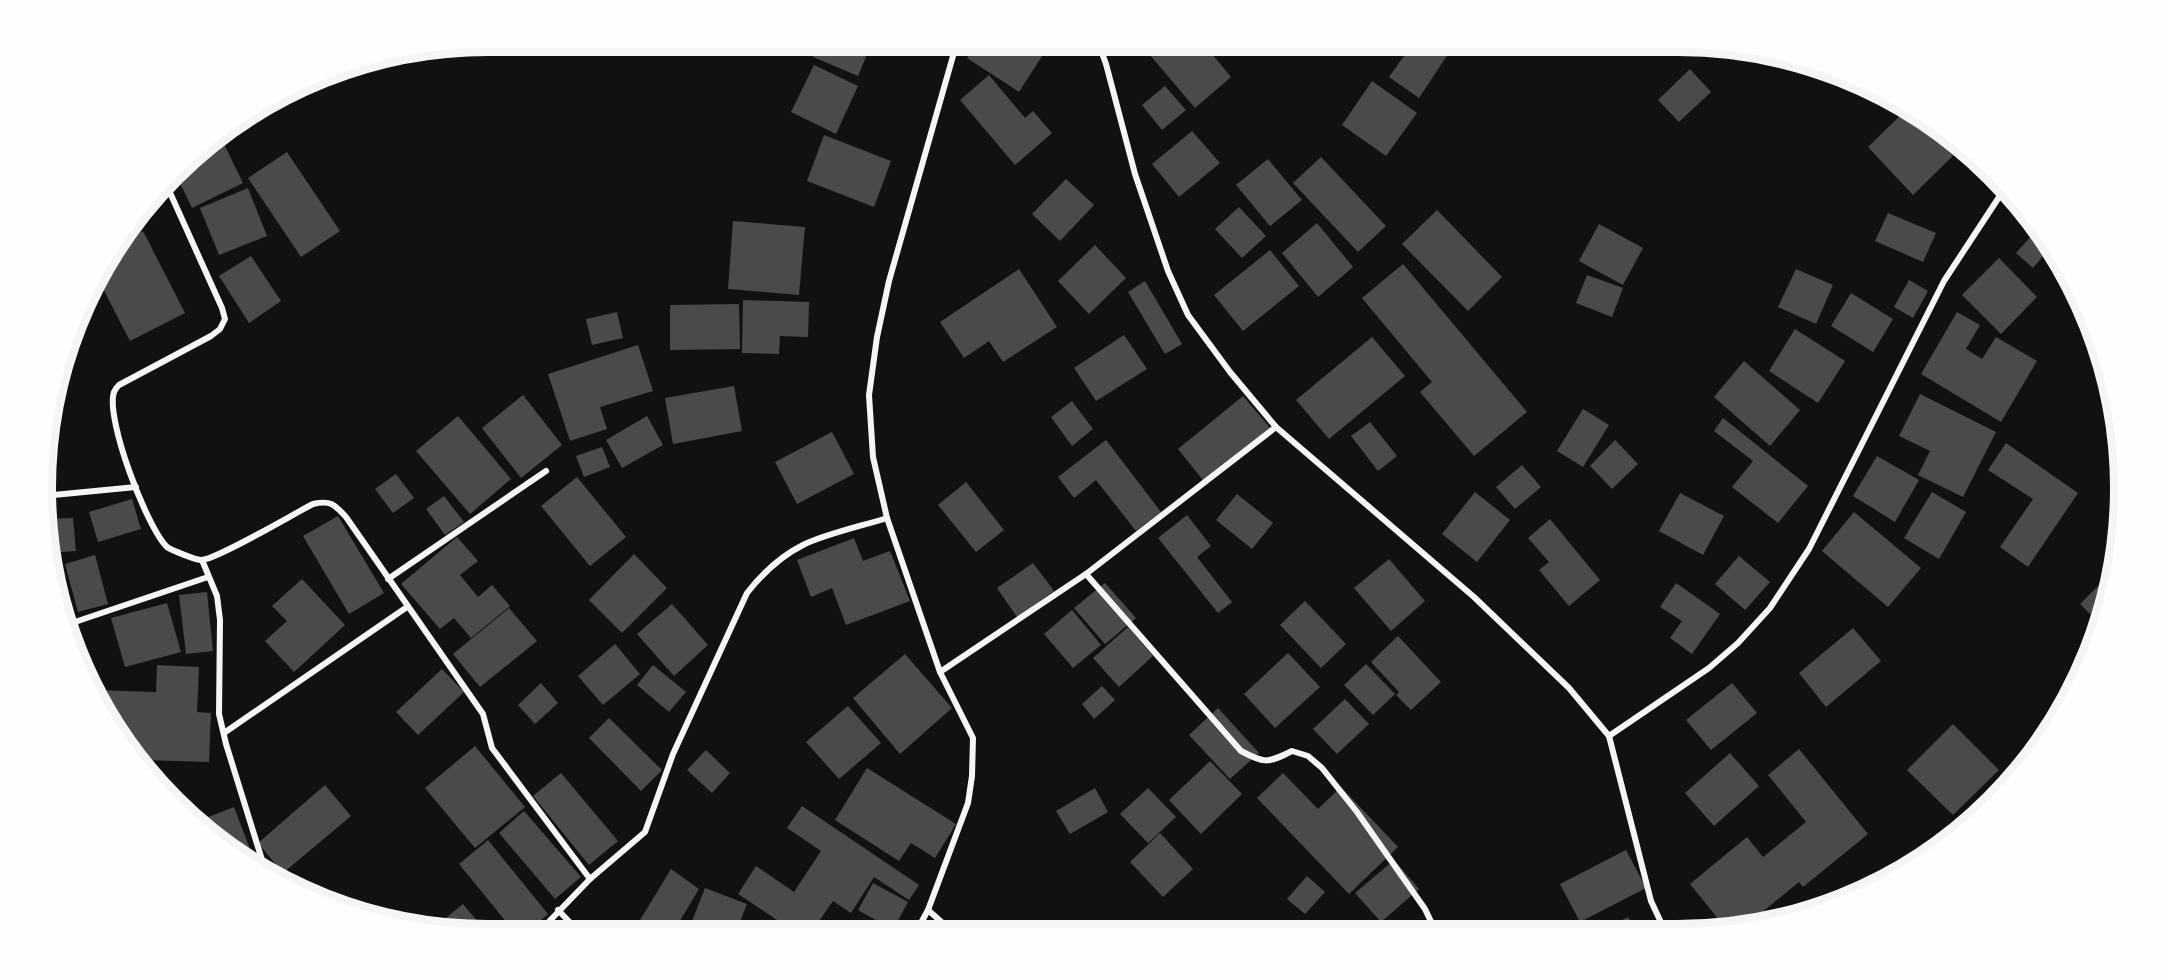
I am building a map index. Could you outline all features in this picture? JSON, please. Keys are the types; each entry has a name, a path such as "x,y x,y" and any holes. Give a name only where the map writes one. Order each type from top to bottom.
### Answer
{"street":[{"path":"920,924 928,910 968,803 972,776 973,738 940,672 886,518 873,457 869,395 877,338 889,280 954,52"},
{"path":"1102,52 1135,174 1168,271 1188,315 1275,427 1474,597 1569,688 1609,736 1651,901 1662,924"},
{"path":"170,192 225,319 220,329 211,336 119,385 114,392 113,405 123,454 154,530 168,549 202,560 220,554 313,504 324,501 335,505 483,714 492,748 590,879"},
{"path":"1609,736 1709,668 1738,643 1770,608 1809,549 1944,281 2001,195"},
{"path":"940,672 1086,574 1275,427"},
{"path":"388,579 546,471"},
{"path":"52,495 136,487"},
{"path":"546,924 590,879 645,832 673,754 747,593 760,577 780,560 804,545 886,518"},
{"path":"202,560 217,596 220,620 219,714 263,861"},
{"path":"1086,574 1240,751 1259,760 1273,760 1292,751 1308,756 1322,768 1357,812 1425,909 1432,924"},
{"path":"74,622 208,577"},
{"path":"224,733 407,607"},
{"path":"558,910 571,924"},
{"path":"928,910 944,924"}],"building":[{"path":"815,52 868,52 858,76 813,57"},
{"path":"971,52 1045,52 1019,92 967,58"},
{"path":"1147,52 1210,52 1231,77 1195,108"},
{"path":"1398,52 1449,52 1419,98 1389,77 1404,56"},
{"path":"814,65 858,86 836,134 791,112"},
{"path":"1690,69 1711,92 1679,122 1658,100"},
{"path":"989,75 1025,118 1033,111 1052,133 1015,165 960,100"},
{"path":"1372,81 1417,113 1386,156 1342,125"},
{"path":"1165,86 1186,110 1162,130 1142,105"},
{"path":"1902,114 1956,153 1913,195 1868,147"},
{"path":"1192,131 1220,163 1179,197 1152,164"},
{"path":"824,135 891,161 874,207 807,181"},
{"path":"224,144 243,183 192,208 179,181"},
{"path":"287,152 340,231 301,257 248,178"},
{"path":"1321,157 1386,226 1358,252 1293,183"},
{"path":"1268,159 1302,200 1270,226 1236,185"},
{"path":"1066,179 1094,205 1060,241 1032,214"},
{"path":"248,188 267,236 219,255 200,208"},
{"path":"1239,207 1266,236 1242,258 1215,229"},
{"path":"1437,210 1502,277 1468,311 1402,244"},
{"path":"1888,213 1936,233 1923,262 1875,241"},
{"path":"733,221 805,227 799,295 728,289"},
{"path":"1317,223 1353,267 1318,297 1282,253"},
{"path":"1599,224 1643,248 1623,285 1579,261"},
{"path":"143,231 185,313 130,341 102,287 133,236"},
{"path":"2032,234 2045,253 2033,268 2016,253"},
{"path":"1095,245 1126,278 1089,314 1058,281"},
{"path":"1270,250 1299,286 1243,331 1214,295"},
{"path":"251,256 281,301 249,323 219,276"},
{"path":"1999,258 2037,297 2001,334 1962,295"},
{"path":"1403,264 1527,412 1474,456 1420,392 1432,382 1362,298"},
{"path":"1019,269 1057,327 1003,362 989,341 964,358 940,322"},
{"path":"1796,269 1833,285 1816,324 1778,307"},
{"path":"1587,275 1623,288 1612,317 1576,303"},
{"path":"1909,280 1928,291 1913,318 1894,307"},
{"path":"1145,281 1182,344 1165,354 1128,292"},
{"path":"1851,293 1893,319 1873,352 1831,326"},
{"path":"743,300 809,302 808,337 780,336 779,354 742,353"},
{"path":"739,304 740,349 670,350 670,305"},
{"path":"617,312 623,338 592,345 586,319"},
{"path":"1957,312 1980,325 1966,349 1982,359 1996,337 2037,361 2001,422 1921,374"},
{"path":"1795,329 1845,361 1818,403 1769,371"},
{"path":"1124,335 1147,369 1096,401 1074,368"},
{"path":"1372,337 1405,376 1329,439 1296,400"},
{"path":"638,345 653,391 600,407 607,429 570,441 548,374"},
{"path":"1744,361 1800,410 1770,446 1714,397"},
{"path":"734,386 742,431 673,444 665,398"},
{"path":"1920,394 1996,432 1963,497 1918,475 1930,451 1899,436"},
{"path":"523,395 562,445 521,478 482,428"},
{"path":"1243,396 1272,430 1206,484 1178,449"},
{"path":"1072,401 1093,429 1072,446 1051,417"},
{"path":"1583,409 1609,425 1583,467 1557,451"},
{"path":"458,416 511,479 470,514 416,451"},
{"path":"647,416 663,445 622,468 606,440"},
{"path":"1723,418 1808,486 1778,523 1732,487 1753,461 1714,431"},
{"path":"1370,422 1397,456 1378,471 1351,436"},
{"path":"832,432 854,474 797,504 775,462"},
{"path":"1106,440 1161,512 1136,531 1096,480 1074,498 1058,477"},
{"path":"1615,440 1638,464 1612,489 1590,466"},
{"path":"2006,443 2078,493 2028,567 2000,547 2033,499 1988,470"},
{"path":"602,447 610,467 584,477 576,456"},
{"path":"1877,456 1919,480 1895,522 1853,496"},
{"path":"1522,465 1541,487 1515,509 1496,487"},
{"path":"396,474 414,498 393,513 375,489"},
{"path":"577,477 626,537 590,566 541,506"},
{"path":"966,482 1004,530 976,552 938,505"},
{"path":"1475,492 1510,520 1477,562 1442,534"},
{"path":"1932,492 1966,512 1939,559 1904,538"},
{"path":"1680,493 1724,516 1703,555 1659,531"},
{"path":"1237,494 1273,523 1252,549 1216,520"},
{"path":"444,496 464,522 445,535 426,509"},
{"path":"132,499 141,529 98,542 89,512"},
{"path":"1854,512 1921,568 1888,607 1822,551"},
{"path":"1187,515 1211,546 1197,557 1232,602 1218,613 1158,538"},
{"path":"338,516 384,593 349,614 303,536"},
{"path":"73,518 76,551 57,552 53,519"},
{"path":"1550,519 1600,580 1569,606 1539,570 1549,562 1528,538"},
{"path":"457,537 478,561 460,575 478,597 492,585 510,606 471,638 454,618 440,629 401,584"},
{"path":"854,538 863,561 890,551 910,601 846,625 832,588 811,597 797,560"},
{"path":"634,554 667,588 622,633 589,600"},
{"path":"95,555 108,604 78,612 65,564"},
{"path":"1739,556 1770,582 1745,610 1715,584"},
{"path":"1389,559 1425,601 1391,631 1354,588"},
{"path":"1033,563 1054,591 1017,617 997,588"},
{"path":"302,579 345,625 294,672 265,641 287,621 272,606"},
{"path":"2105,579 2094,618 2080,604"},
{"path":"1105,583 1136,618 1105,644 1074,608"},
{"path":"1676,583 1720,614 1692,654 1670,638 1682,621 1660,607"},
{"path":"207,592 213,651 186,654 179,595"},
{"path":"1305,601 1346,644 1321,668 1280,625"},
{"path":"167,603 181,652 125,667 111,618"},
{"path":"672,604 708,645 674,676 637,634"},
{"path":"509,608 537,641 480,687 453,654"},
{"path":"1072,610 1101,645 1073,668 1044,634"},
{"path":"1128,627 1153,656 1119,687 1093,658"},
{"path":"1853,628 1881,661 1826,707 1799,673"},
{"path":"1398,636 1441,682 1411,710 1396,695 1399,692 1371,662"},
{"path":"615,644 640,674 603,705 578,676"},
{"path":"1288,653 1320,687 1275,728 1244,694"},
{"path":"905,654 952,708 900,754 853,698"},
{"path":"1366,664 1395,694 1373,715 1344,685"},
{"path":"157,665 199,667 197,712 211,713 209,762 148,760 126,731 102,690 156,692"},
{"path":"653,665 686,692 669,712 637,685"},
{"path":"442,669 464,692 418,735 396,712"},
{"path":"541,683 558,703 535,724 518,705"},
{"path":"1732,683 1757,713 1711,750 1686,720"},
{"path":"1102,686 1115,700 1094,719 1082,704"},
{"path":"1345,699 1369,724 1337,754 1313,729"},
{"path":"848,706 881,743 839,779 806,742"},
{"path":"1218,708 1259,753 1230,779 1189,735"},
{"path":"2053,712 2036,737 2033,734"},
{"path":"609,718 662,770 641,791 589,738"},
{"path":"1953,724 1999,770 1953,815 1907,770"},
{"path":"475,746 525,807 475,848 425,788"},
{"path":"1799,749 1868,834 1803,887 1799,882 1756,917 1721,922 1690,884 1747,837 1763,857 1806,822 1768,775"},
{"path":"706,750 730,773 712,793 687,770"},
{"path":"1730,753 1759,786 1714,826 1685,793"},
{"path":"1210,761 1242,794 1201,834 1169,800"},
{"path":"867,768 956,824 935,858 911,843 899,861 835,820"},
{"path":"561,773 618,841 589,865 533,796"},
{"path":"1283,773 1318,809 1341,787 1398,847 1349,894 1257,798"},
{"path":"325,785 351,816 283,873 258,843"},
{"path":"1995,786 1996,787 1966,816 1945,833"},
{"path":"1095,788 1108,812 1070,834 1056,811"},
{"path":"1148,788 1176,817 1148,843 1120,814"},
{"path":"802,806 919,885 909,900 874,877 851,913 833,901 817,924 783,924 738,894 756,866 794,892 821,851 787,828"},
{"path":"234,807 252,855 223,834 204,819"},
{"path":"524,811 581,877 555,899 499,833"},
{"path":"1160,833 1193,869 1163,897 1130,862"},
{"path":"488,840 548,914 537,924 508,924 459,864"},
{"path":"1626,850 1646,888 1580,922 1560,884"},
{"path":"1394,860 1419,889 1381,922 1355,893"},
{"path":"671,869 699,889 678,924 638,924"},
{"path":"1307,876 1325,892 1305,914 1287,899"},
{"path":"873,883 908,902 896,924 882,924 858,910"},
{"path":"705,888 747,904 739,924 691,924"},
{"path":"463,904 480,924 460,924 441,922"},
{"path":"1628,917 1632,924 1615,924"}]}
